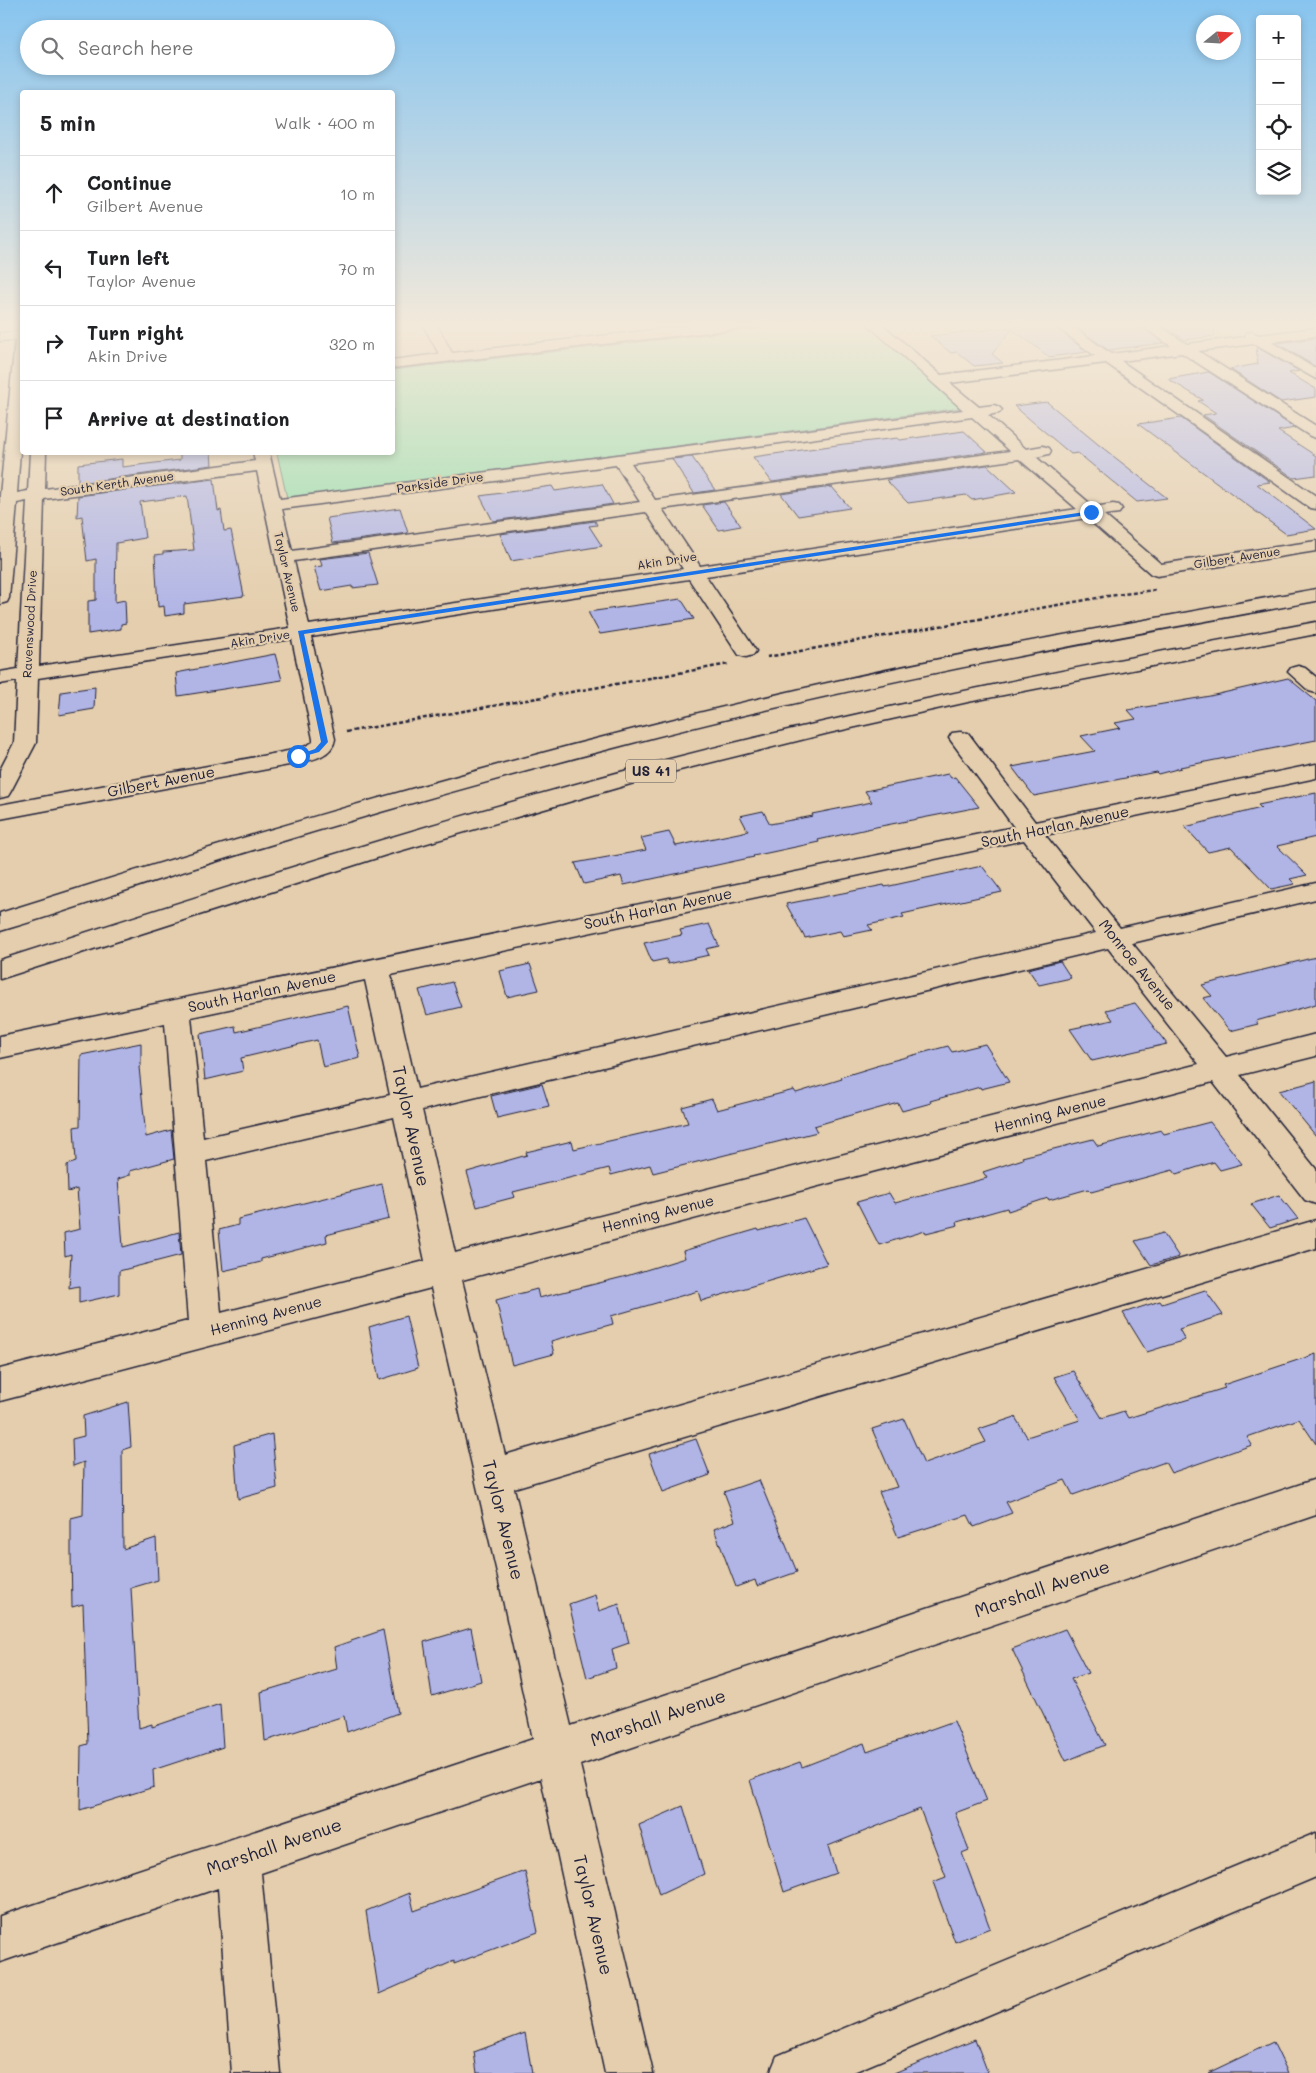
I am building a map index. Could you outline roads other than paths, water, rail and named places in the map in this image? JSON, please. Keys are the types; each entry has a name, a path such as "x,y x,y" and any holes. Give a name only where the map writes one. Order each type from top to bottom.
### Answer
{"main road":[{"path":"0,598 4,499 11,420"},
{"name":"Parkside Drive","path":"272,505 917,420"},
{"path":"984,420 1076,500"},
{"path":"1006,420 1056,462"},
{"path":"1196,420 1316,504"},
{"path":"1295,420 1316,433"},
{"path":"284,557 1043,451"},
{"name":"Ravenswood Drive","path":"0,790 8,765 25,743 38,455"},
{"name":"South Kerth Avenue","path":"4,499 262,459"},
{"name":"Taylor Avenue","path":"262,459 324,739 323,745 320,748"},
{"path":"620,459 690,566 740,657"},
{"name":"Akin Drive","path":"690,566 1076,500 1112,509 1128,522"},
{"name":"Akin Drive","path":"0,678 28,666 1094,504"},
{"name":"Gilbert Avenue","path":"1094,504 1161,562 1180,566 1316,546"},
{"name":"US 41","path":"0,922 243,845 601,744 838,686 979,657 1316,595"},
{"name":"US 41","path":"0,970 292,875 590,787 721,753 1016,684 1316,628"},
{"name":"Akin Drive","path":"0,662 28,666"},
{"path":"1298,672 1316,687"},
{"name":"Monroe Avenue","path":"960,738 1030,832 1316,1191"},
{"name":"Gilbert Avenue","path":"0,812 289,758 320,748"},
{"name":"South Harlan Avenue","path":"0,1046 1316,772"},
{"path":"190,1153 1114,937 1316,892"},
{"name":"Taylor Avenue","path":"376,968 443,1270 629,2073"},
{"path":"177,1010 206,1332"},
{"name":"Henning Avenue","path":"0,1385 1316,1045"},
{"path":"492,1477 1316,1234"},
{"name":"Marshall Avenue","path":"0,1939 1316,1496"},
{"path":"794,2073 1316,1855"},
{"path":"238,1860 256,2073"}]}
